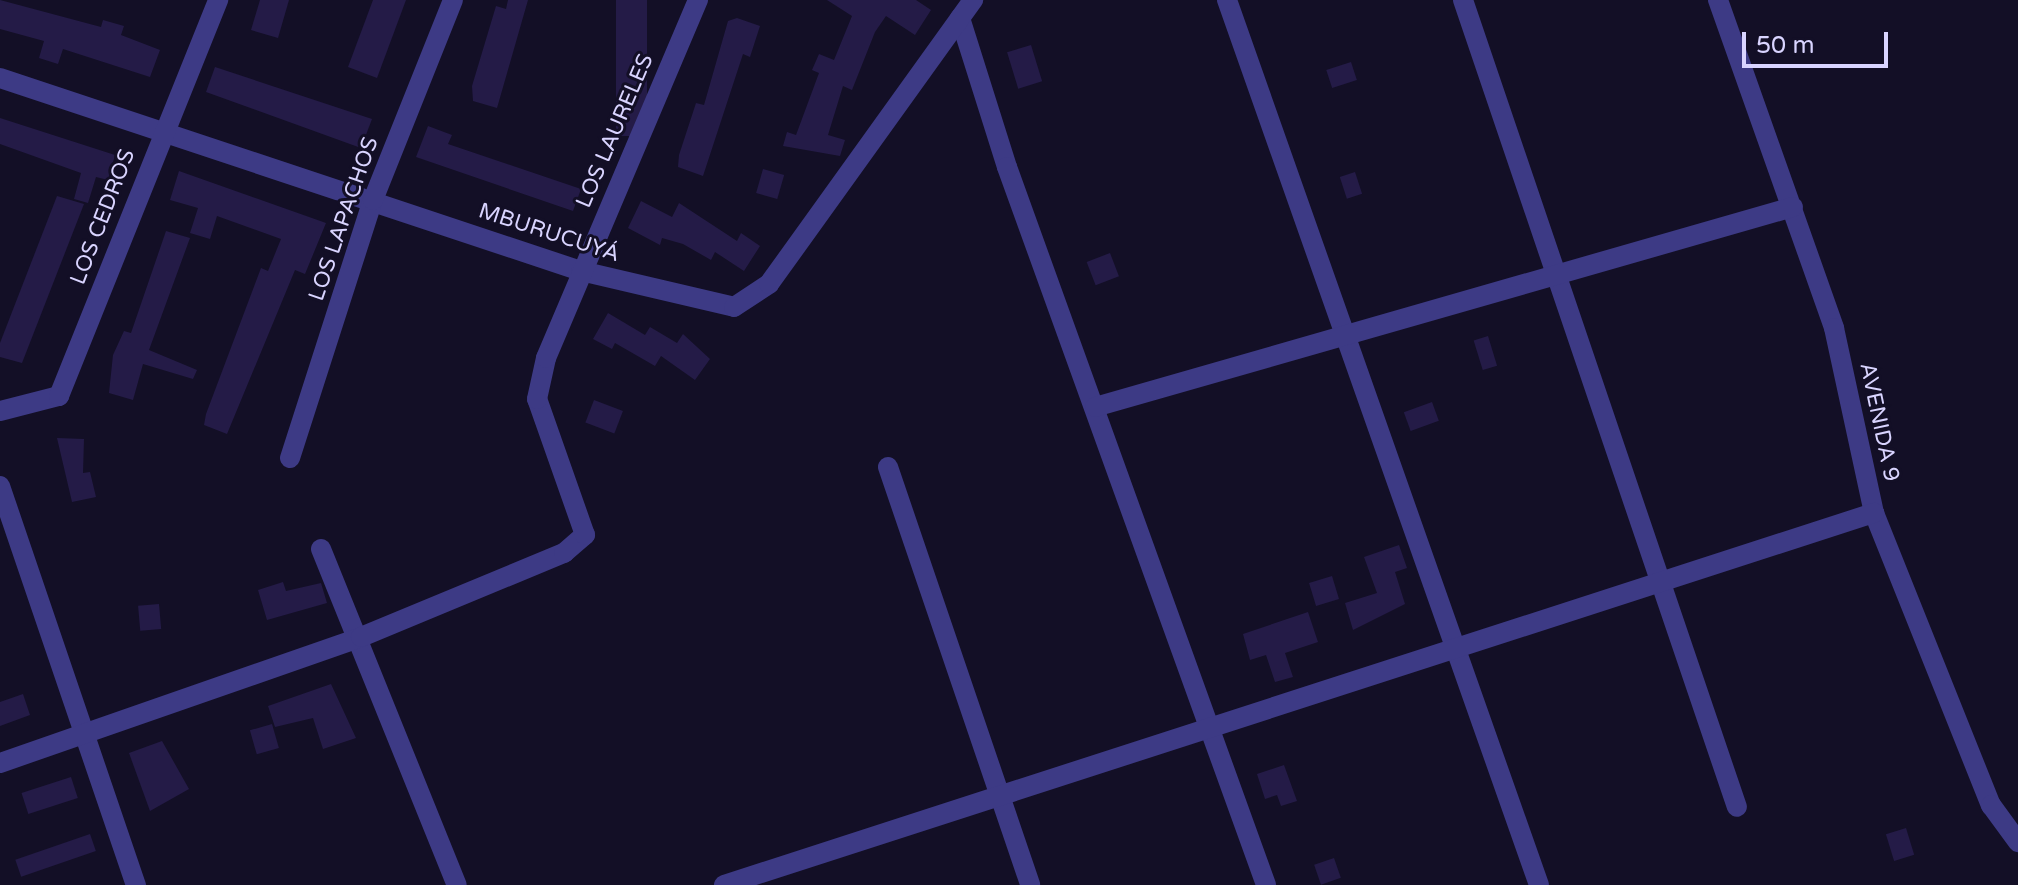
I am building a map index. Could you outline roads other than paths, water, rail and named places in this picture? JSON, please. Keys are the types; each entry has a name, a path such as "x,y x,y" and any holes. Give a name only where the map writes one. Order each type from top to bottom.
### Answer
{"street":[{"name":"LOS CEDROS","path":"0,411 59,396 218,0"},
{"name":"LOS LAPACHOS","path":"290,458 373,200 453,0"},
{"name":"LOS LAURELES","path":"361,637 564,553 585,535 577,506 543,431 537,399 581,271 698,0"},
{"name":"MBURUCUYÁ","path":"0,78 581,271 713,306 754,298 973,0"},
{"path":"1227,0 1460,647 1539,885"},
{"path":"1463,0 1737,807"},
{"name":"AVENIDA 9","path":"1718,0 1834,328 1874,513 1991,805 2018,842"},
{"path":"960,18 1266,885"},
{"path":"1095,407 1793,207"},
{"path":"888,467 1030,885"},
{"path":"0,486 136,885"},
{"path":"724,885 780,876 1000,796 1874,513"},
{"path":"321,549 361,637 457,885"},
{"path":"0,763 361,637"}]}
